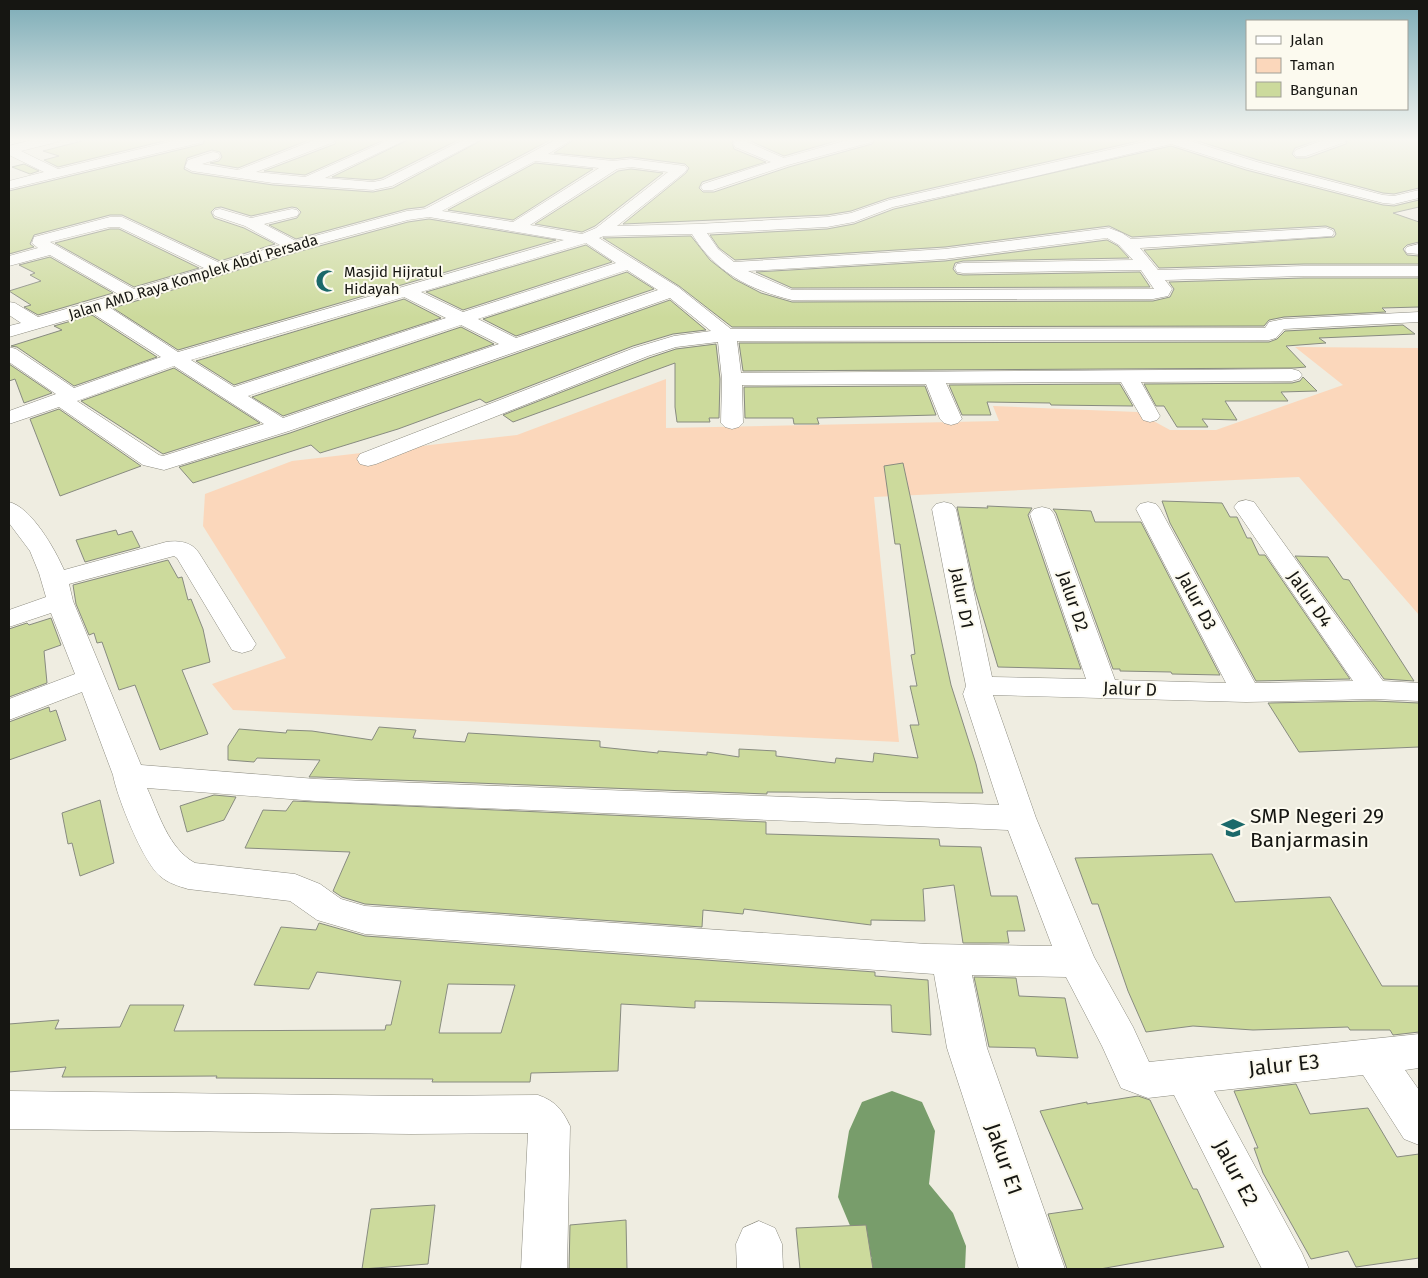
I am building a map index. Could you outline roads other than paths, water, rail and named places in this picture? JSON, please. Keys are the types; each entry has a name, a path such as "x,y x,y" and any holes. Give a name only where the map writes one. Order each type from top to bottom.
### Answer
{"street":[{"name":"Jalan AMD Raya Komplek Abdi Persada","path":"9,332 294,246 407,216 430,213 457,199"},
{"path":"516,227 560,199"},
{"path":"9,418 177,358 591,235 640,199"},
{"path":"430,213 516,227 591,235 827,222 914,199"},
{"path":"1382,199 1400,199"},
{"path":"220,213 250,223 294,246"},
{"path":"250,223 292,213"},
{"path":"133,295 51,250 40,240 110,222 122,222 217,268"},
{"path":"697,229 715,255 732,267 772,290 792,295 1153,294 1162,292 1163,289 1129,244 1116,235 1100,233 945,254 732,267"},
{"path":"1129,244 1326,233"},
{"path":"591,235 629,264 672,291 726,335 732,380 732,423"},
{"path":"9,261 51,250"},
{"path":"945,254 961,268 975,295"},
{"path":"232,394 629,264"},
{"path":"961,268 1419,271"},
{"path":"404,290 463,318 515,346"},
{"path":"9,353 151,460 164,463 281,426 672,291"},
{"path":"9,307 36,324"},
{"path":"96,307 281,426"},
{"path":"732,380 831,357 1269,334 1275,330 1275,326 1284,324 1419,316"},
{"path":"368,459 641,352 674,342 726,335 934,378 1292,375"},
{"path":"1128,377 1150,416"},
{"path":"934,378 951,419"},
{"name":"Jalur D4","path":"1246,508 1374,690"},
{"path":"9,509 26,527 42,549 90,678 129,775 131,787 156,844 171,866 188,876 295,888 308,894 330,910 366,920 927,959 1077,962"},
{"name":"Jalur D1","path":"944,509 980,686"},
{"name":"Jalur D3","path":"1148,509 1246,692"},
{"name":"Jalur D2","path":"1042,514 1103,688"},
{"path":"9,619 57,591 163,550 175,548 187,553 242,644"},
{"path":"9,710 90,678"},
{"path":"980,686 978,694 1020,818 1077,962 1119,1039 1135,1075 1167,1078"},
{"name":"Jalur D","path":"980,686 1246,692 1374,690 1419,692"},
{"path":"129,775 316,790 1020,818"},
{"name":"Jakur E1","path":"950,959 967,1048 1042,1269"},
{"name":"Jalur E3","path":"1167,1078 1419,1051"},
{"path":"1372,1056 1419,1125"},
{"name":"Jalur E2","path":"1167,1078 1286,1269"},
{"path":"9,1110 411,1115 538,1114 549,1126 544,1269"}],"waterway":[{"path":"892,1131 883,1197 920,1246 918,1269"}],"place":[{"name":"Masjid Hijratul Hidayah","path":"327,281"},
{"name":"SMP Negeri 29 Banjarmasin","path":"1233,828"}]}
